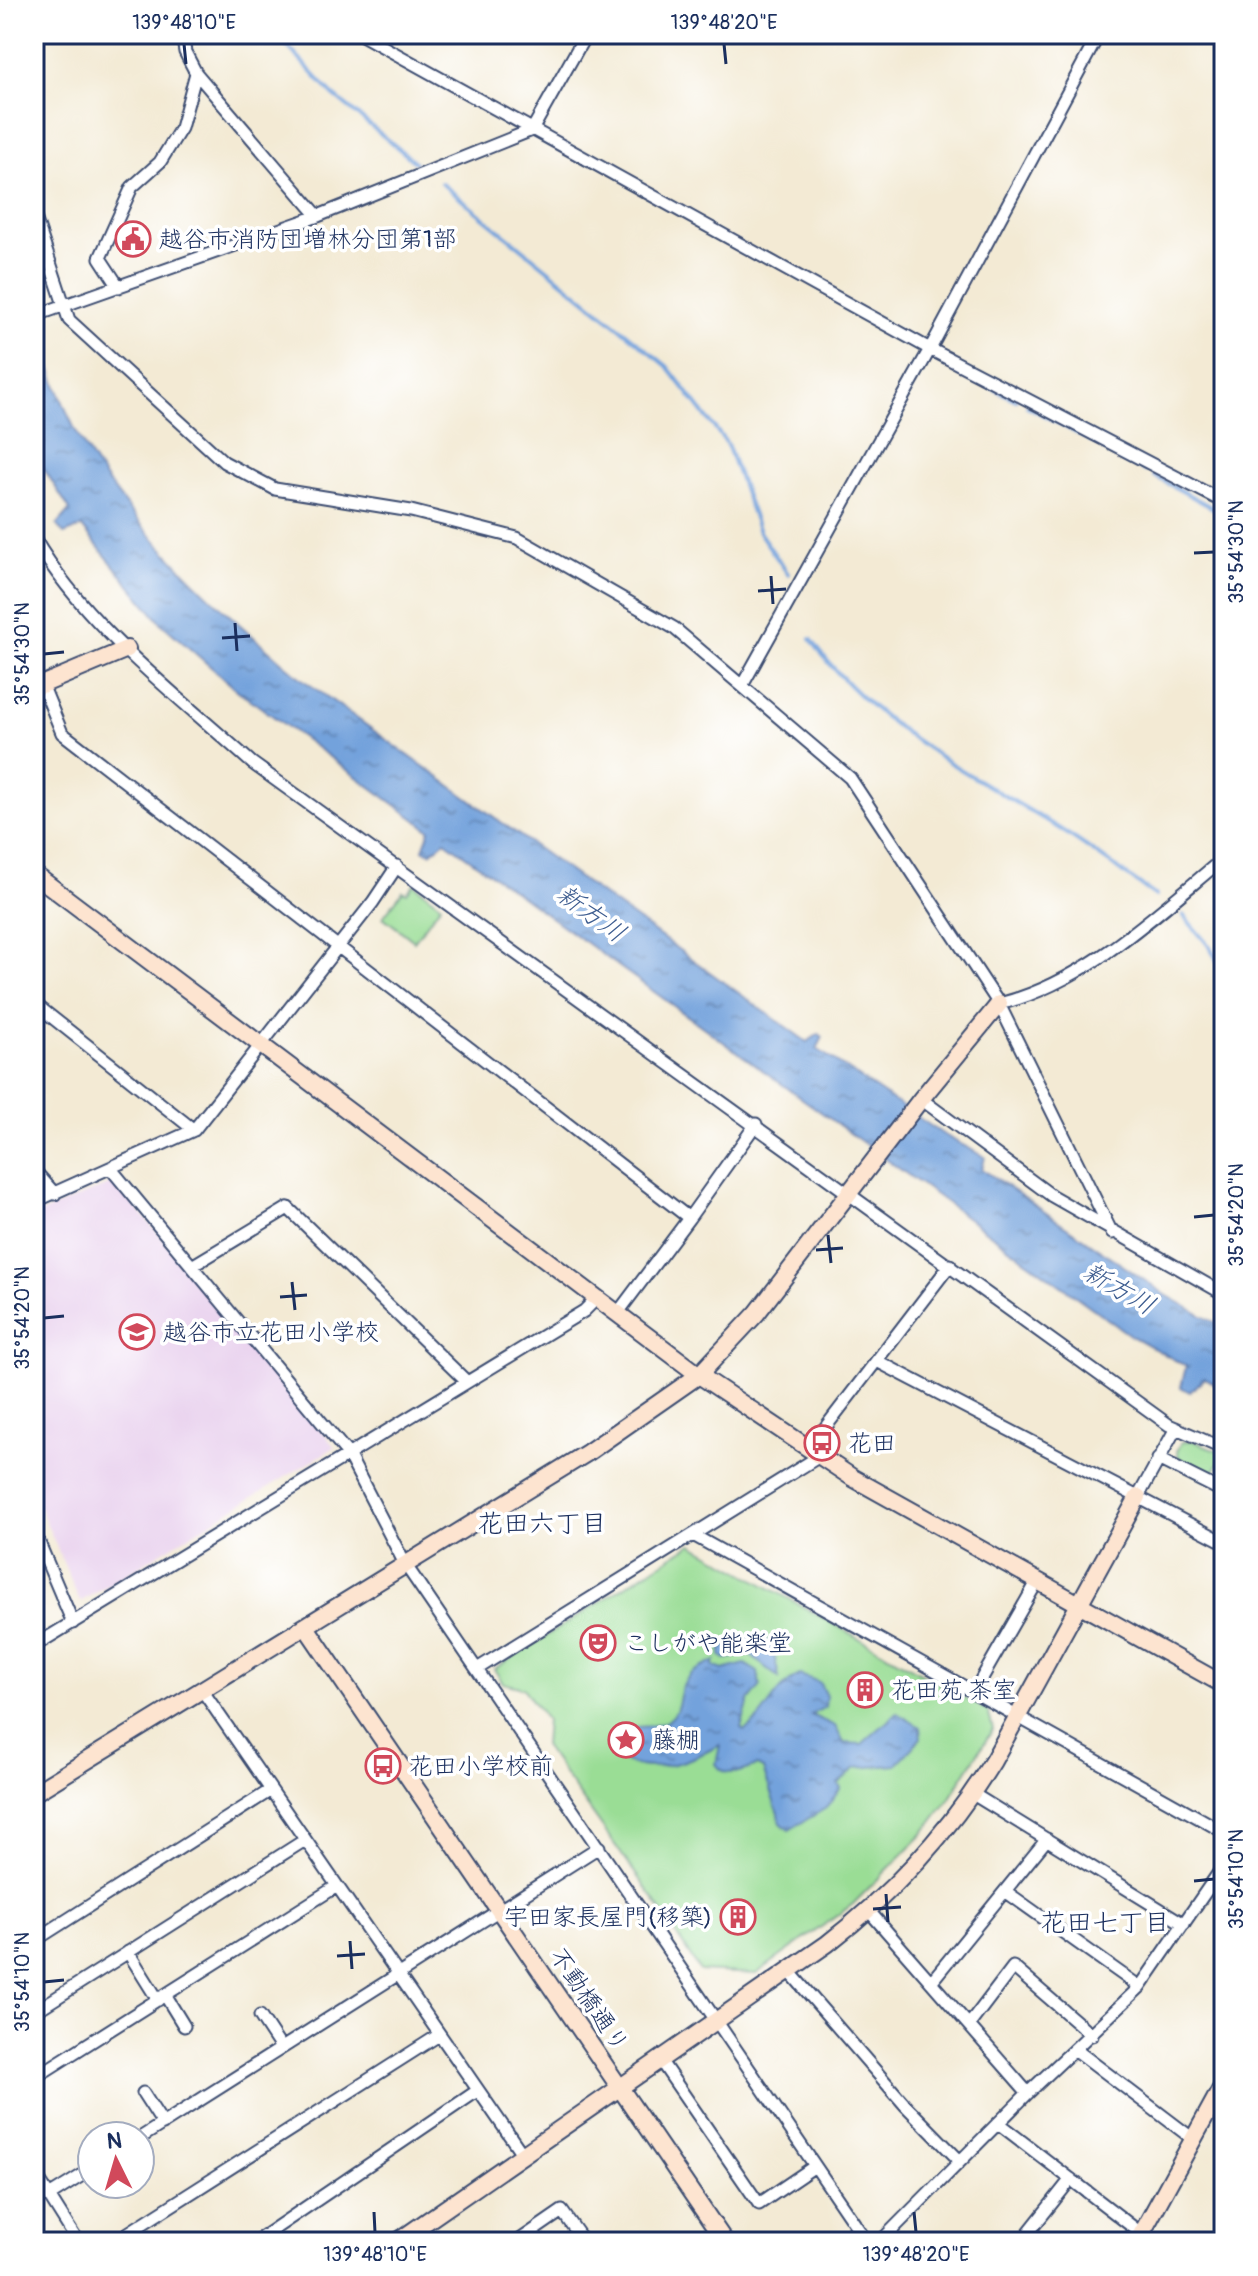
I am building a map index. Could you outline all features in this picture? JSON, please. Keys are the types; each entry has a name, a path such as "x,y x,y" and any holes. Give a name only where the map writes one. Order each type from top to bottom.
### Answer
{"street":[{"path":"182,34 185,52 196,73 318,216"},
{"path":"360,34 930,349 1224,502"},
{"path":"38,314 318,216 532,130 586,34"},
{"path":"743,684 930,349 1099,34"},
{"path":"119,287 100,258 132,187 160,162 181,128 196,73"},
{"path":"34,214 69,320 224,462 249,478 275,489 411,511 517,538 674,628 850,778 999,1004 1112,1233"},
{"path":"34,538 40,559 127,649 252,763 1176,1428 1224,1449"},
{"path":"127,649 38,686 62,733 689,1218"},
{"path":"34,1793 640,1419 699,1375 757,1313 852,1193 921,1099 999,1004 1025,998 1106,953 1224,858"},
{"path":"34,1202 112,1170 194,1130 373,902 397,866"},
{"path":"34,874 617,1314 813,1454 1224,1685"},
{"path":"34,1003 194,1130"},
{"path":"921,1099 1052,1196 1112,1233 1224,1294"},
{"path":"617,1314 756,1124"},
{"path":"34,1170 55,1194"},
{"path":"112,1170 348,1454 405,1564 867,2242"},
{"path":"192,1266 288,1208 467,1382"},
{"path":"477,1669 693,1535 813,1454 877,1361 950,1265"},
{"path":"34,1646 584,1311 597,1298"},
{"path":"877,1361 1224,1542"},
{"path":"397,2242 789,1971 869,1911 942,1834 973,1794 1176,1428"},
{"path":"1158,1459 1224,1492"},
{"path":"34,1531 73,1623"},
{"path":"693,1535 1224,1832"},
{"path":"974,1692 1037,1582"},
{"name":"不動橋通り","path":"306,1627 725,2242"},
{"path":"202,1690 523,2155"},
{"path":"34,1941 271,1790"},
{"path":"973,1794 1184,1924"},
{"path":"931,1982 1047,1839"},
{"path":"34,2012 305,1840"},
{"path":"156,2128 599,1847"},
{"path":"880,2242 1028,2093 1140,1987 1224,1865"},
{"path":"34,2078 337,1886"},
{"path":"1005,1891 1140,1987"},
{"path":"869,1911 1028,2093"},
{"path":"128,1952 184,2026"},
{"path":"969,2025 1013,1967 1092,2035"},
{"path":"789,1971 906,2106 960,2161"},
{"path":"260,2016 281,2048"},
{"path":"114,2242 439,2035"},
{"path":"1076,2050 1193,2139"},
{"path":"660,2060 759,2204 815,2166"},
{"path":"998,2123 1071,2179 1140,2238 1193,2139 1219,2105 1224,2083"},
{"path":"255,2242 477,2091"},
{"path":"143,2093 163,2124"},
{"path":"34,2172 78,2242"},
{"path":"49,2196 76,2179"},
{"path":"1021,2242 1071,2179"},
{"path":"517,2242 562,2211 584,2242"}],"shaded area":[{"name":"越谷市立花田小学校","path":"115,1182 335,1447 80,1602 34,1494 34,1216"}],"green space":[{"path":"414,884 441,905 414,941 383,917 403,891 407,893"},
{"path":"1191,1440 1224,1453 1212,1475 1179,1458 1177,1451 1182,1442"},
{"path":"692,1544 988,1711 993,1729 948,1801 922,1835 853,1904 756,1974 700,1971 653,1898 544,1746 546,1720 523,1688 503,1683 494,1669"}],"water":[{"name":"新方川","path":"34,317 65,408 100,471 151,536 241,626 302,679 807,1042 819,1034 823,1037 817,1049 944,1135 985,1157 982,1169 1166,1295 1224,1328 1224,1389 1205,1378 1190,1392 1181,1387 1186,1366 1131,1336 445,841 430,853 423,849 430,830 237,690 162,624 82,527 64,534 57,525 70,510 34,453"},
{"path":"751,1636 764,1638 772,1644 779,1678 750,1655 725,1659 721,1656 721,1650 735,1640"},
{"path":"715,1661 713,1666 723,1670 745,1664 758,1672 760,1687 749,1701 741,1728 744,1731 783,1688 800,1675 819,1682 826,1696 825,1707 811,1715 835,1726 844,1743 862,1744 897,1713 920,1727 921,1738 896,1765 856,1768 838,1784 841,1788 826,1808 789,1830 781,1823 763,1769 757,1766 735,1773 725,1772 716,1764 720,1745 674,1764 649,1767 625,1762 635,1727 666,1722 677,1709 684,1683 691,1674"}],"waterway":[{"path":"276,34 333,95 415,162"},
{"path":"441,183 667,366 727,444 759,532 788,574"},
{"path":"987,385 1016,400"},
{"path":"1027,406 1095,443"},
{"path":"1104,449 1146,471"},
{"path":"1154,476 1224,514"},
{"path":"811,639 861,697 890,721 952,764 1077,840 1156,896"},
{"path":"1183,915 1210,947 1224,973"}],"place":[{"name":"越谷市消防団増林分団第1部","path":"133,239"},
{"name":"越谷市立花田小学校","path":"137,1332"},
{"name":"花田","path":"822,1443"},
{"name":"こしがや能楽堂","path":"598,1643"},
{"name":"花田苑 茶室","path":"865,1690"},
{"name":"藤棚","path":"626,1740"},
{"name":"花田小学校前","path":"383,1766"},
{"name":"宇田家長屋門(移築)","path":"738,1917"}],"district":[{"name":"花田六丁目","path":"542,1524"},
{"name":"花田七丁目","path":"1105,1923"}]}
